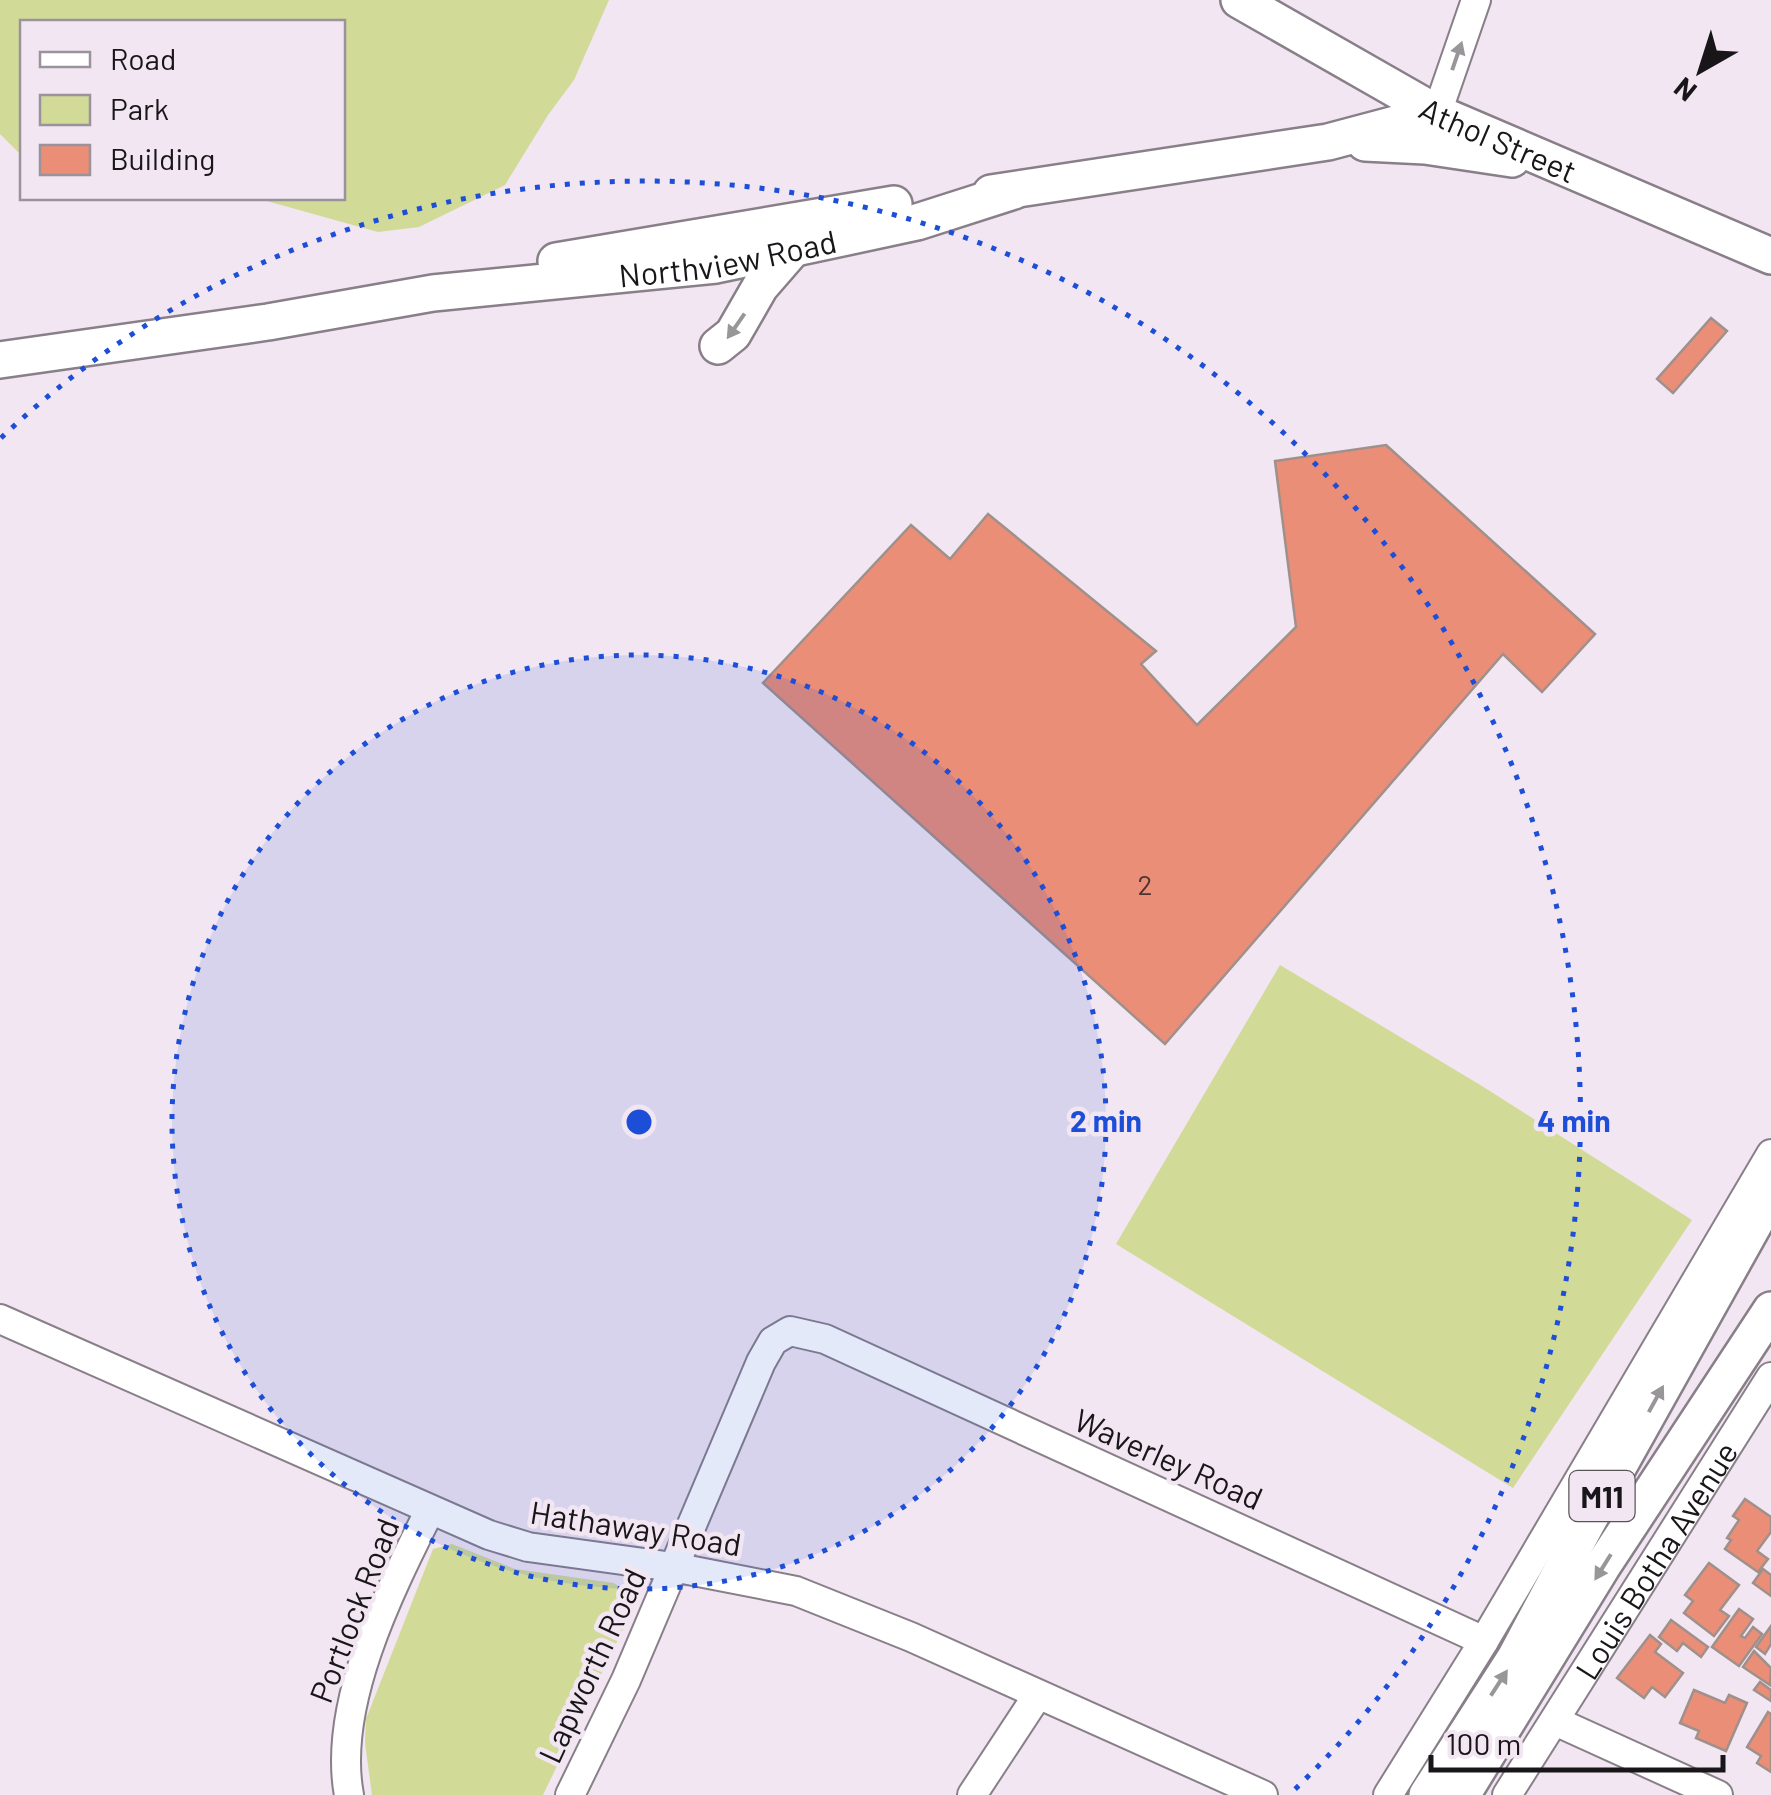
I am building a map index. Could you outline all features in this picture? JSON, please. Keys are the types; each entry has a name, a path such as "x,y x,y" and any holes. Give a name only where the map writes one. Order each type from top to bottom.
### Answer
{"main road":[{"name":"Athol Street","path":"1239,0 1437,113 1771,256"},
{"path":"1335,141 1361,106 1356,67"},
{"name":"Northview Road","path":"433,293 514,270 632,246 928,198 1014,191 1335,141 1437,113"},
{"path":"1335,141 1425,146 1496,158 1533,156"},
{"name":"Northview Road","path":"0,360 248,325 433,293 696,268 917,222 1014,191"},
{"path":"718,346 733,334 760,287 794,249"},
{"name":"M11","path":"1428,1795 1515,1658 1586,1523 1771,1194"},
{"name":"Louis Botha Avenue","path":"1462,1795 1602,1568 1771,1310"}],"street":[{"path":"1437,113 1476,0"},
{"path":"1388,1795 1484,1641 1771,1154"},
{"name":"Hathaway Road","path":"0,1318 512,1543 759,1582 814,1598 911,1637 1263,1795"},
{"name":"Lapworth Road","path":"570,1795 626,1680 767,1350 790,1331 825,1339"},
{"name":"Waverley Road","path":"825,1339 1484,1641"},
{"name":"Louis Botha Avenue","path":"1508,1795 1771,1377"},
{"name":"Portlock Road","path":"348,1795 344,1758 348,1712 395,1581 430,1510"},
{"path":"972,1795 1037,1696"},
{"path":"1555,1721 1718,1795"}],"green space":[{"path":"0,0 609,0 574,80 505,185 419,227 378,232 263,200 345,200 345,20 20,20 20,154 0,134"},
{"path":"1280,965 1482,1086 1692,1220 1513,1488 1116,1244"},
{"path":"452,1544 515,1569 614,1583 632,1595 630,1615 543,1795 372,1795 366,1719 433,1549"}],"building":[{"path":"1711,318 1727,331 1673,393 1657,379"},
{"path":"1386,445 1595,634 1542,692 1503,654 1165,1044 763,683 911,525 950,559 988,514 1156,651 1141,664 1197,725 1296,627 1275,461"},
{"path":"1745,1499 1771,1517 1771,1532 1757,1551 1768,1559 1758,1572 1725,1549 1739,1520 1733,1516"},
{"path":"1709,1563 1739,1585 1720,1610 1729,1616 1714,1636 1684,1613 1693,1601 1685,1595"},
{"path":"1763,1569 1771,1575 1771,1596 1753,1583"},
{"path":"1739,1609 1753,1619 1741,1636 1745,1638 1753,1627 1762,1634 1739,1666 1712,1647"},
{"path":"1671,1620 1708,1647 1701,1657 1683,1643 1677,1651 1659,1637"},
{"path":"1771,1626 1771,1644 1765,1654 1756,1647"},
{"path":"1650,1635 1661,1644 1655,1652 1683,1673 1665,1697 1652,1687 1644,1698 1617,1678"},
{"path":"1754,1651 1771,1668 1770,1685 1743,1667"},
{"path":"1760,1682 1771,1690 1771,1701 1754,1690"},
{"path":"1694,1690 1725,1703 1729,1695 1747,1703 1726,1751 1696,1738 1699,1731 1680,1723"},
{"path":"1768,1712 1771,1772 1757,1763 1761,1756 1747,1747"}]}
